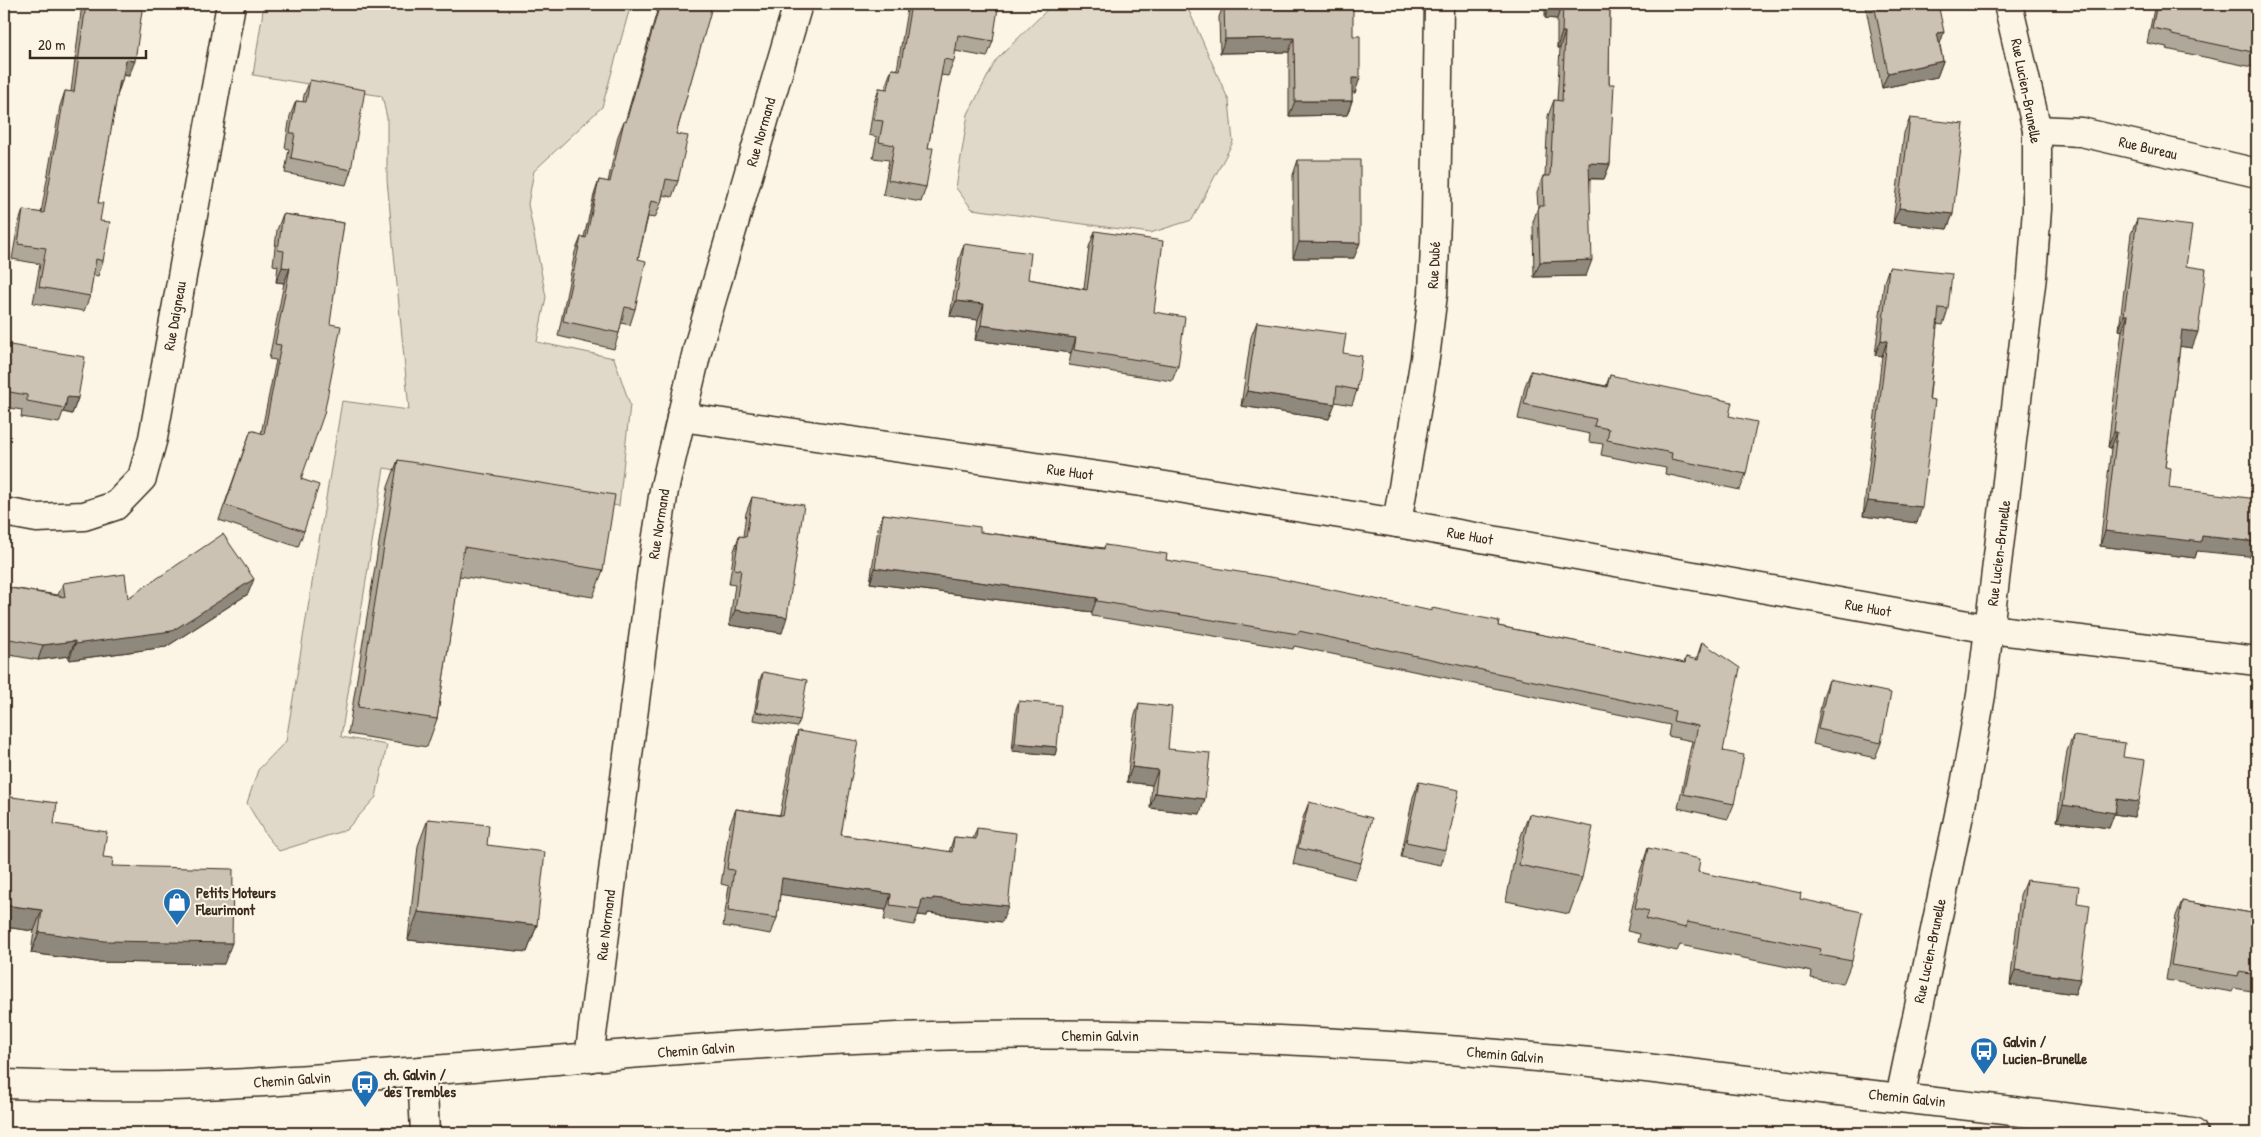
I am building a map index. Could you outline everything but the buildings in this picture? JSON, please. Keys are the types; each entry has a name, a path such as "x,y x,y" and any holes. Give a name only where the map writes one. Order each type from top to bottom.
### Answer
{"street":[{"name":"Rue Daigneau","path":"4,512 37,518 84,516 115,506 142,478 153,438 231,4"},
{"name":"Rue Normand","path":"589,1058 652,569 664,490 698,346 798,4"},
{"name":"Rue Dubé","path":"1397,524 1426,358 1433,294 1439,4"},
{"name":"Rue Lucien-Brunelle","path":"1900,1098 1964,791 1990,629 2032,276 2037,209 2037,130 2008,4"},
{"name":"Rue Bureau","path":"2037,130 2081,132 2257,173"},
{"name":"Rue Huot","path":"681,417 1141,482 1397,524 1990,629 2257,660"},
{"name":"Chemin Galvin","path":"4,1084 103,1086 220,1085 702,1049 943,1036 1164,1036 1389,1046 1582,1062 1900,1098 2035,1123 2193,1133"},
{"path":"422,1071 425,1133"}],"shaded area":[{"path":"264,4 631,4 602,107 534,171 528,204 546,297 537,342 614,358 630,405 619,506 384,468 341,737 387,745 376,797 346,830 279,851 266,835 247,803 258,770 286,741 342,401 409,410 387,180 387,118 382,96 253,75"},
{"path":"1053,4 1186,4 1229,101 1233,142 1192,220 1150,233 972,209 956,188 968,114 996,60"}],"place":[{"name":"Petits Moteurs Fleurimont","path":"177,926"},
{"name":"Galvin / Lucien-Brunelle","path":"1984,1075"},
{"name":"ch. Galvin / des Trembles","path":"365,1108"}]}
